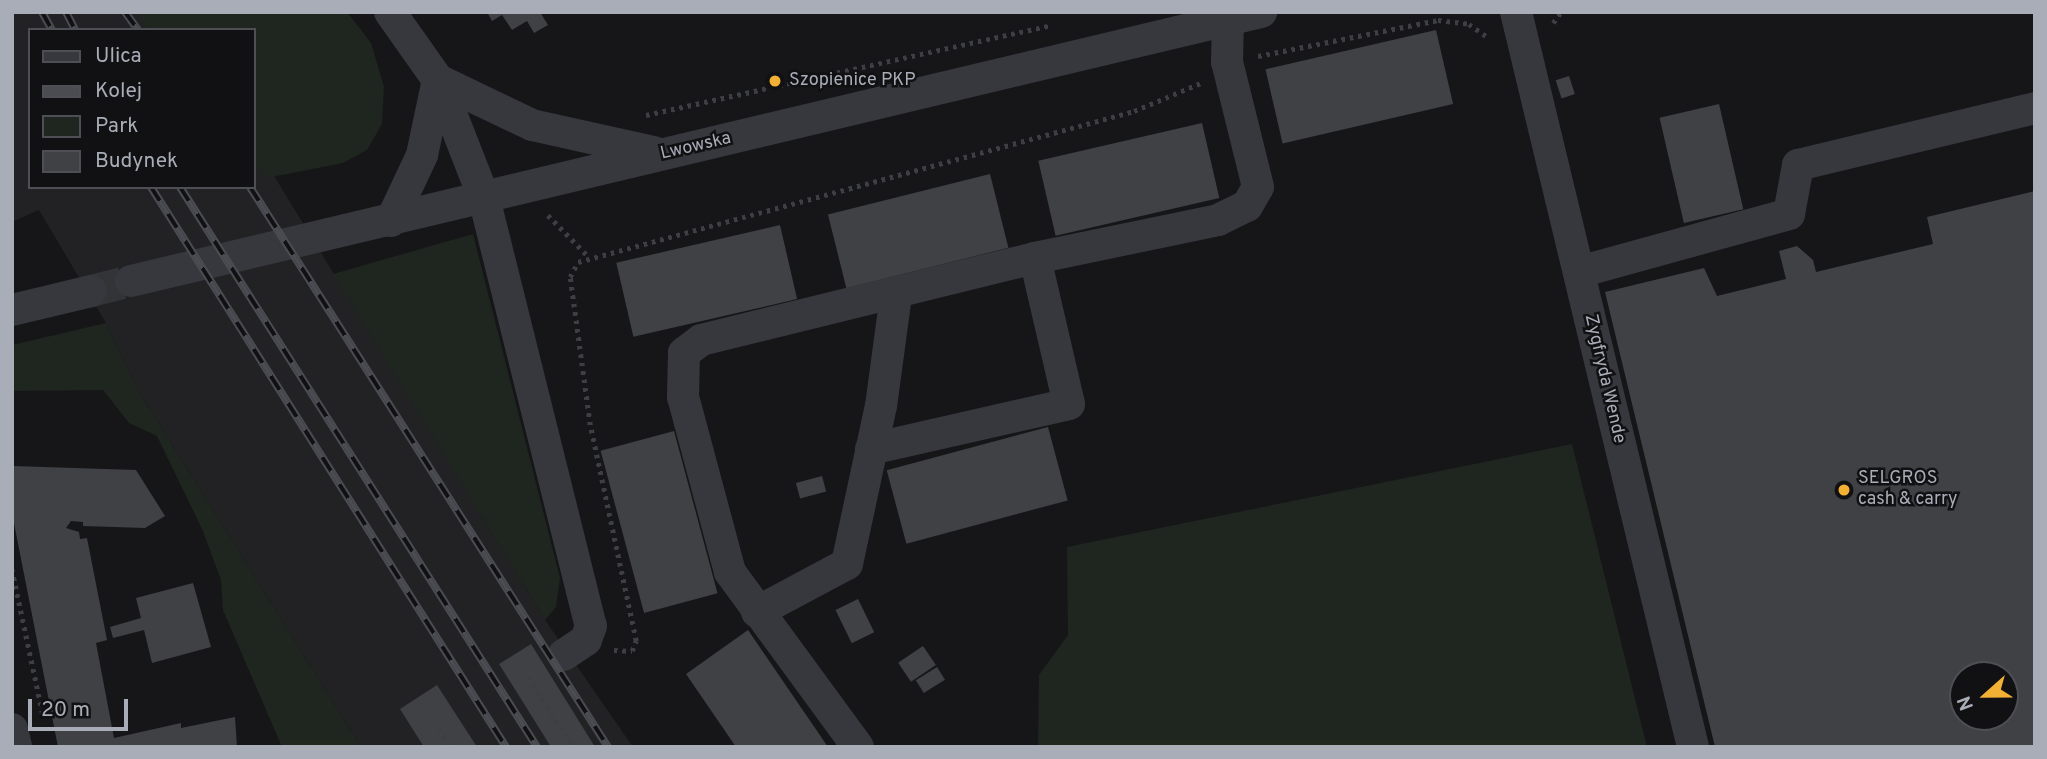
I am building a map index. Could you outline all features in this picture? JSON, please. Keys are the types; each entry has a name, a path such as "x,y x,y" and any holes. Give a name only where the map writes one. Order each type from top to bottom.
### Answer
{"street":[{"path":"390,12 438,80 484,198 591,626 586,640 564,655"},
{"name":"Lwowska","path":"131,281 1261,12"},
{"name":"Zygfryda Wende","path":"1516,12 1693,747"},
{"path":"858,747 730,572 683,397 684,352 701,340 896,295 1035,258 1218,219 1247,206 1258,187 1227,62 1228,18"},
{"path":"438,80 531,125 664,154"},
{"path":"391,221 422,155 438,80"},
{"path":"1579,272 1789,214 1798,165 2035,108"},
{"path":"871,449 1069,404 1035,258"},
{"path":"12,310 91,290"},
{"path":"757,612 846,564 871,449 896,295"},
{"path":"12,729 16,747"}],"path":[{"path":"636,641 590,425 570,277 578,262 588,256 1134,111 1195,87 1227,62 1438,20 1469,24 1494,47"},
{"path":"641,117 849,67 1052,25"},
{"path":"549,219 588,256"},
{"path":"12,569 44,719"},
{"path":"528,677 573,747"},
{"path":"439,729 451,747"}],"shaded area":[{"path":"12,12 175,12 184,28 28,28 28,189 256,189 256,146 545,620 633,747 361,747 138,390 106,323 39,210 12,222"}],"green space":[{"path":"136,12 347,12 371,43 384,87 382,124 367,150 343,163 266,178 256,165 256,28 148,28"},
{"path":"473,234 560,578 556,607 545,620 333,274"},
{"path":"106,323 138,390 361,747 282,747 223,610 221,580 203,531 157,436 129,423 103,390 12,391 12,345"},
{"path":"1572,444 1647,747 1038,747 1039,675 1068,635 1067,547"}],"building":[{"path":"487,12 540,12 548,25 534,33 527,21 512,30 502,15 492,21"},
{"path":"1436,30 1453,104 1283,143 1265,69"},
{"path":"1569,76 1575,94 1562,98 1556,80"},
{"path":"1719,104 1743,209 1684,223 1660,118"},
{"path":"1202,123 1219,198 1056,236 1038,161"},
{"path":"990,174 1008,248 846,288 828,214"},
{"name":"SELGROS cash & carry","path":"2035,191 2035,747 1715,747 1605,292 1704,268 1717,296 1786,279 1779,251 1797,246 1813,260 1816,272 1933,244 1927,217"},
{"path":"780,225 797,299 633,337 616,263"},
{"path":"1048,427 1068,500 906,544 887,470"},
{"path":"674,431 717,593 644,613 601,451"},
{"path":"13,466 136,470 165,516 145,528 83,526 83,522 71,521 66,528 79,532 80,539 87,538 107,640 96,643 114,738 181,723 181,728 235,717 237,747 58,747 12,513"},
{"path":"822,476 826,491 800,498 796,483"},
{"path":"193,583 211,647 152,663 144,630 113,638 110,627 141,618 136,598"},
{"path":"858,599 874,632 852,643 836,610"},
{"path":"748,630 828,747 736,747 686,674"},
{"path":"531,644 595,747 551,747 499,664"},
{"path":"923,646 936,665 911,682 898,663"},
{"path":"937,667 945,680 924,693 916,680"},
{"path":"437,685 477,747 424,747 400,709"}],"tunnel":[{"path":"91,291 131,281"}],"railway":[{"path":"42,12 51,28"},
{"path":"66,12 74,28"},
{"path":"125,12 137,28"},
{"path":"152,189 506,747"},
{"path":"181,189 537,747"},
{"path":"251,189 608,747"}],"place":[{"name":"Szopienice PKP","path":"775,81"},
{"name":"SELGROS cash & carry","path":"1844,490"}]}
